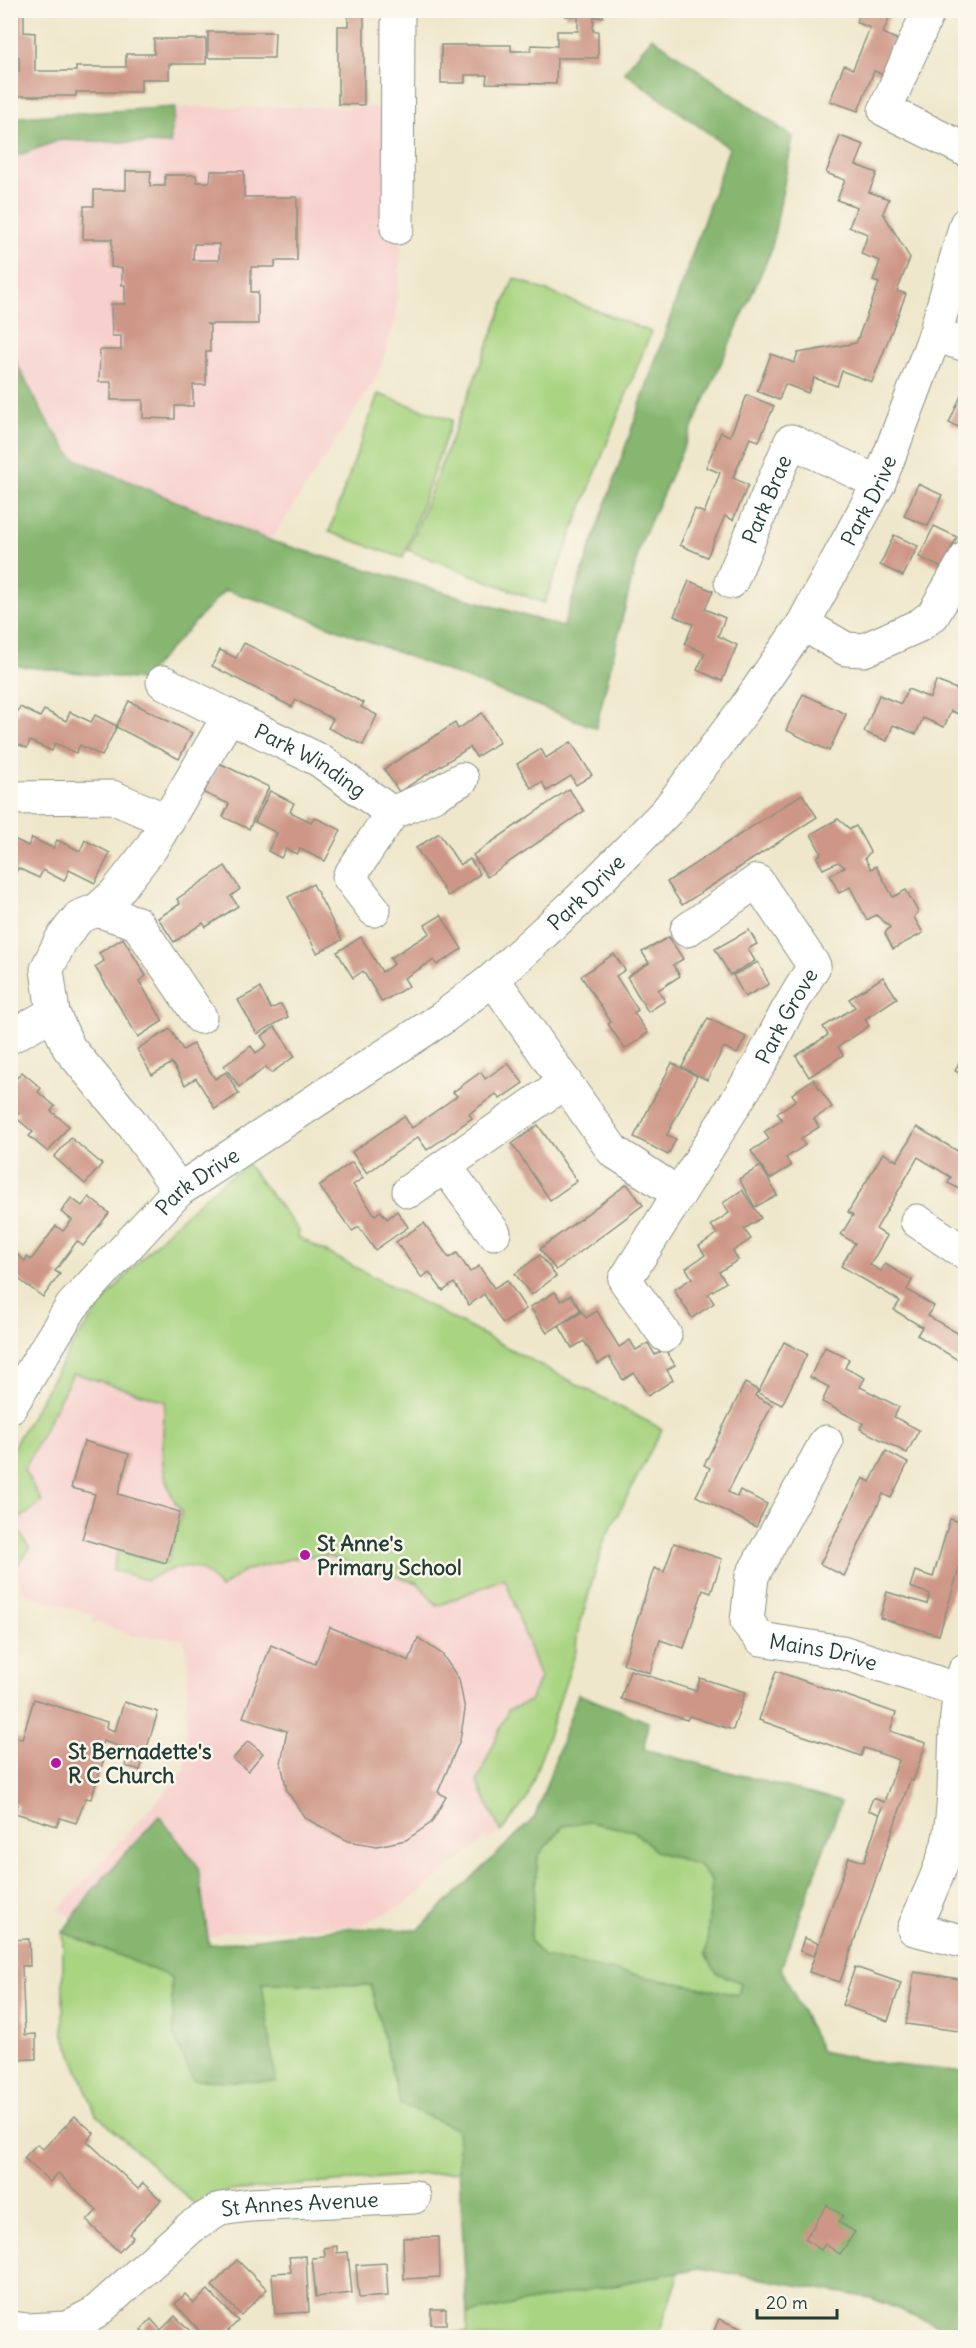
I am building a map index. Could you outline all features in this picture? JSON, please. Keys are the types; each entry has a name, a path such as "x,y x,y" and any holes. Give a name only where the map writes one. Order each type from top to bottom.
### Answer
{"street":[{"path":"397,228 398,10"},
{"path":"929,10 885,110 966,150"},
{"name":"Park Drive","path":"10,1407 72,1306 179,1190 441,1019 493,979 578,901 667,811 743,711 803,624 879,483 935,335 966,224"},
{"path":"935,335 966,345"},
{"name":"Park Brae","path":"731,582 791,441 879,483"},
{"path":"803,624 846,649 864,650 920,625 933,615 966,558"},
{"path":"163,682 229,716"},
{"name":"Park Winding","path":"179,1190 133,1125 69,1048 53,1013 47,969 61,940 79,917 97,910 115,894 151,848 229,716 319,760 392,813"},
{"path":"374,910 349,877 392,813 434,795 462,778"},
{"path":"10,798 112,797 168,821"},
{"name":"Park Grove","path":"665,1335 626,1280 761,1062 814,966 757,881 687,930"},
{"path":"97,910 137,923 200,1017"},
{"path":"493,979 613,1151 679,1194"},
{"path":"10,1037 53,1013"},
{"path":"409,1191 565,1082"},
{"path":"445,1166 494,1233"},
{"path":"917,1221 966,1254"},
{"name":"Mains Drive","path":"826,1442 752,1576 747,1622 761,1639 842,1652 962,1679 955,1783 947,1844 914,1929 966,1942"},
{"name":"St Annes Avenue","path":"10,2328 27,2330 67,2328 95,2313 191,2227 219,2210 250,2205 414,2197"}],"shaded area":[{"path":"175,107 412,107 396,318 378,375 271,541 73,457 47,421 11,353 11,158 60,140 170,144"},
{"name":"St Anne's Primary School","path":"299,1231 298,1237 662,1429 603,1543 577,1636 576,1651 527,1799 501,1832 488,1841 485,1839 407,1903 361,1925 224,1932 187,1949 84,1922 58,1910 185,1770 188,1658 184,1639 133,1636 92,1621 93,1615 27,1595 11,1567 10,1457 82,1332 165,1235"}],"green space":[{"path":"652,37 793,137 771,251 640,545 596,728 268,603 225,590 141,680 11,665 11,353 47,421 73,458 271,541 563,627 729,148 624,72"},
{"path":"175,107 170,144 60,140 11,158 11,120 19,117"},
{"path":"514,278 651,332 544,603 408,550"},
{"path":"378,394 452,420 403,558 329,532"},
{"path":"247,1164 299,1231 298,1237 662,1429 603,1543 577,1636 576,1651 527,1799 501,1832 477,1782 508,1710 530,1701 540,1678 505,1578 437,1606 418,1583 329,1556 302,1556 243,1571 220,1589 204,1572 187,1566 168,1570 146,1580 113,1570 117,1551 167,1564 182,1512 173,1499 164,1472 162,1445 165,1401 73,1373 24,1470 42,1502 14,1523 30,1549 14,1569 10,1567 10,1457 16,1442 56,1373 97,1311 157,1242 202,1199"},
{"path":"578,1694 648,1722 644,1749 841,1802 781,1968 821,2051 885,2064 965,2072 965,2337 871,2298 699,2268 467,2314 457,2129 400,2104 371,1985 262,1983 276,2082 193,2080 174,2036 171,1977 63,1932 91,1892 159,1816 198,1866 209,1945 347,1928 418,1930 535,1817","holes":["589,1822 634,1831 655,1851 699,1865 712,1882 706,1956 717,1973 741,1983 738,1995 544,1957 530,1941 538,1856 563,1826"]},
{"path":"589,1822 634,1831 655,1851 699,1865 712,1882 706,1956 717,1972 741,1983 738,1995 543,1957 530,1940 538,1856 563,1826"},
{"path":"63,1932 171,1977 174,2036 262,1983 371,1985 400,2104 457,2128 460,2171 230,2191 199,2208 96,2114 63,2032"},
{"path":"679,2272 658,2337 396,2337 467,2332 467,2314"}],"building":[{"path":"10,10 24,10 24,32 35,33 35,71 76,71 76,67 126,67 126,54 154,54 154,39 206,39 206,64 169,64 169,79 141,79 141,92 76,92 76,96 10,96 10,71 19,71 19,57 10,57"},
{"path":"348,10 364,10 364,105 338,104 338,26 348,26"},
{"path":"565,10 603,10 603,17 594,17 593,31 598,31 598,58 557,58 556,84 486,83 487,75 465,75 465,83 441,83 441,45 511,45 511,51 531,51 531,45 557,46 557,31 578,31 578,16 565,16"},
{"path":"861,10 892,10 883,33 898,40 884,75 874,71 858,111 830,101 844,65 853,69 870,28 856,22"},
{"path":"208,32 275,32 274,58 208,58"},
{"path":"840,136 864,145 856,165 877,173 869,192 889,199 883,213 910,258 897,291 906,294 872,382 842,371 837,386 814,378 808,393 785,384 779,400 757,391 771,354 794,363 798,353 856,343 879,283 873,281 880,261 861,254 868,234 849,227 857,207 837,200 845,180 826,173"},
{"path":"126,171 151,171 150,186 165,186 165,175 196,175 197,182 210,182 211,171 244,171 244,197 297,197 297,261 275,261 275,267 251,267 251,292 258,292 258,324 207,324 210,326 210,352 206,352 206,385 193,385 193,406 175,406 175,419 143,418 143,400 111,400 111,382 99,382 100,350 121,350 121,336 112,336 111,304 125,304 125,285 122,285 122,268 111,267 112,239 83,239 84,206 94,206 94,190 126,190","holes":["194,244 219,244 219,260 193,260"]},
{"path":"966,384 966,430 949,423"},
{"path":"747,395 774,406 759,441 750,438 733,478 748,485 733,520 725,516 707,557 680,545 695,509 704,513 720,473 706,467 721,432 730,436"},
{"path":"918,484 942,495 928,526 904,516"},
{"path":"934,526 957,537 942,568 919,557"},
{"path":"894,535 918,546 903,576 880,565"},
{"path":"689,581 713,591 705,609 725,618 718,636 737,645 722,681 697,670 705,653 685,644 693,624 674,616"},
{"path":"244,643 364,703 361,707 377,715 363,745 328,728 333,719 296,700 292,707 212,666 220,650 236,658"},
{"path":"966,673 966,717 951,711 944,727 923,718 916,734 893,725 887,741 864,732 879,695 901,704 908,689 930,698 936,681 959,690"},
{"path":"803,694 846,714 829,751 786,730"},
{"path":"129,701 192,733 179,759 116,727"},
{"path":"20,707 40,717 44,710 66,721 70,712 91,722 95,715 117,726 102,756 80,745 76,753 55,743 52,751 30,741 27,748 10,741 10,712 16,715"},
{"path":"482,713 500,742 476,757 470,747 399,792 384,769 455,723 458,729"},
{"path":"571,742 592,775 576,785 571,776 547,791 542,782 531,788 517,764 541,749 546,758"},
{"path":"219,763 269,787 249,829 223,817 229,804 204,793"},
{"path":"569,789 584,811 487,877 473,855"},
{"path":"270,791 294,803 290,812 311,822 314,817 341,830 325,861 300,849 297,854 286,849 281,858 268,851 277,833 255,822"},
{"path":"802,794 817,817 682,905 667,882"},
{"path":"838,819 850,829 856,826 870,852 865,858 871,869 876,866 893,897 906,890 918,912 914,917 923,933 893,949 885,933 890,927 876,915 867,920 850,887 839,893 830,875 845,867 838,862 823,869 817,858 821,853 811,834"},
{"path":"439,833 460,865 470,859 480,874 448,896 416,848"},
{"path":"10,837 28,846 32,838 53,848 57,840 80,851 85,840 110,853 95,883 69,870 64,881 43,870 39,878 18,868 14,876 10,875"},
{"path":"225,866 240,889 231,896 238,906 206,927 203,923 174,942 158,918 180,904 177,899"},
{"path":"313,884 342,940 317,953 288,897"},
{"path":"441,915 462,949 437,965 434,960 404,978 409,986 382,1002 363,971 353,978 337,952 361,937 382,972 394,964 390,958 430,933 425,925"},
{"path":"749,930 757,944 748,949 755,961 730,975 715,949"},
{"path":"669,937 683,959 673,965 680,976 658,990 665,1001 648,1012 627,977 649,963 642,952"},
{"path":"123,938 146,976 139,981 163,1021 138,1037 95,967 104,961 99,953"},
{"path":"614,954 625,970 616,976 638,1010 634,1013 648,1033 625,1049 608,1024 611,1022 581,976"},
{"path":"758,962 769,984 745,997 733,975"},
{"path":"883,977 897,998 865,1019 869,1026 838,1047 843,1055 809,1077 796,1056 828,1035 823,1027 855,1007 849,999"},
{"path":"260,988 271,1009 281,1004 288,1017 257,1034 238,1000"},
{"path":"708,1018 746,1037 737,1054 724,1047 707,1080 682,1067"},
{"path":"275,1027 295,1056 271,1073 266,1067 239,1087 224,1066 251,1046 256,1053 267,1045 261,1036"},
{"path":"170,1029 183,1050 193,1044 215,1079 226,1072 239,1094 215,1109 196,1078 185,1085 172,1063 152,1075 137,1049"},
{"path":"966,1049 966,1077 955,1071"},
{"path":"508,1063 523,1083 500,1099 496,1094 469,1114 472,1118 427,1150 418,1137 367,1173 352,1152 404,1116 412,1128 457,1096 453,1092 481,1072 485,1079"},
{"path":"672,1063 697,1076 667,1135 676,1139 668,1155 634,1137"},
{"path":"22,1072 41,1088 38,1092 55,1106 51,1111 69,1126 48,1152 29,1136 33,1132 15,1117 19,1113 10,1107 10,1086"},
{"path":"813,1079 832,1107 814,1119 819,1127 800,1139 805,1145 786,1158 791,1166 770,1179 751,1151 769,1139 764,1132 782,1120 777,1113 796,1100 792,1094"},
{"path":"538,1125 577,1181 550,1200 512,1144"},
{"path":"917,1127 966,1156 966,1193 948,1183 951,1177 918,1157 876,1229 887,1236 870,1265 881,1271 885,1264 912,1280 907,1290 934,1306 928,1316 966,1338 966,1365 917,1335 922,1327 894,1310 900,1301 841,1266 855,1243 841,1235 853,1215 848,1212 883,1153 897,1161"},
{"path":"71,1138 102,1164 85,1184 54,1157"},
{"path":"352,1162 363,1178 353,1185 375,1215 381,1211 387,1219 397,1211 408,1227 375,1250 359,1227 352,1231 319,1186"},
{"path":"761,1166 777,1195 755,1207 739,1179"},
{"path":"627,1184 643,1205 556,1270 540,1249"},
{"path":"742,1190 761,1218 744,1229 751,1239 733,1251 738,1260 719,1272 726,1282 708,1294 714,1303 692,1318 674,1290 692,1278 686,1268 705,1255 699,1246 717,1234 711,1225 729,1213 723,1203"},
{"path":"89,1197 109,1213 83,1246 77,1241 55,1271 60,1274 43,1297 13,1275 10,1279 10,1249 25,1261 27,1257 31,1260 56,1226 63,1231 72,1220 61,1212 71,1198 82,1206"},
{"path":"424,1223 449,1258 457,1253 470,1272 479,1266 494,1288 507,1280 526,1309 503,1324 484,1294 469,1305 454,1283 443,1291 429,1272 422,1278 396,1242"},
{"path":"540,1255 556,1276 531,1295 515,1274"},
{"path":"555,1292 561,1301 571,1295 581,1311 547,1333 530,1307"},
{"path":"597,1311 619,1347 630,1340 636,1350 648,1343 655,1355 665,1349 675,1365 667,1370 673,1380 648,1396 634,1373 623,1380 609,1357 598,1364 584,1341 572,1348 559,1326 582,1312 586,1318"},
{"path":"784,1342 807,1354 782,1405 758,1393"},
{"path":"825,1347 849,1359 845,1368 865,1378 860,1387 899,1407 894,1417 919,1430 907,1453 860,1429 863,1423 822,1402 829,1387 810,1377"},
{"path":"966,1376 966,1388 960,1385"},
{"path":"745,1383 758,1390 755,1396 772,1405 728,1492 737,1497 740,1490 767,1504 756,1527 696,1496 710,1468 704,1465"},
{"path":"84,1441 129,1454 118,1494 180,1512 166,1563 82,1539 95,1494 71,1488"},
{"path":"886,1451 908,1463 891,1498 883,1494 844,1576 820,1564 863,1478 870,1482"},
{"path":"966,1504 966,1546 939,1635 880,1618 887,1592 927,1604 930,1594 910,1587 915,1571 933,1577 950,1519 960,1522"},
{"path":"674,1543 722,1559 711,1593 703,1590 684,1648 660,1640 650,1673 623,1664 654,1568 664,1572"},
{"path":"330,1627 409,1661 418,1638 442,1654 459,1679 465,1710 460,1740 438,1792 446,1797 431,1823 406,1840 377,1846 348,1841 305,1818 287,1791 281,1763 287,1731 243,1717 271,1645 315,1664"},
{"path":"630,1670 696,1691 700,1678 745,1692 733,1730 689,1716 687,1720 621,1699"},
{"path":"776,1671 896,1713 890,1731 926,1743 913,1781 910,1780 840,1982 809,1972 849,1857 864,1862 882,1807 879,1814 868,1810 873,1798 884,1802 899,1760 864,1748 861,1756 759,1720"},
{"name":"St Bernadette's R C Church","path":"34,1699 107,1722 106,1728 115,1731 124,1702 158,1712 140,1770 125,1766 130,1750 103,1741 98,1758 104,1759 91,1799 86,1798 76,1823 60,1818 57,1826 15,1813 18,1805 10,1803 10,1752 15,1737 22,1739"},
{"path":"248,1741 263,1753 248,1771 233,1759"},
{"path":"804,1938 818,1943 814,1956 800,1951"},
{"path":"29,1939 30,1966 22,1966 25,2035 36,2034 36,2059 10,2060 10,1940"},
{"path":"855,1967 901,1983 888,2021 842,2005"},
{"path":"914,1972 966,1980 966,2032 906,2024"},
{"path":"75,2116 94,2133 87,2141 138,2189 143,2183 161,2200 129,2234 133,2237 119,2252 87,2221 97,2210 58,2173 50,2182 24,2158 37,2144 43,2149"},
{"path":"827,2205 843,2216 839,2222 855,2232 840,2254 825,2244 821,2250 805,2239"},
{"path":"439,2237 440,2277 404,2279 403,2238"},
{"path":"337,2246 337,2253 348,2252 352,2293 316,2297 312,2258 325,2257 324,2248"},
{"path":"306,2256 309,2312 275,2314 272,2273 291,2272 289,2257"},
{"path":"237,2260 267,2289 241,2315 212,2286"},
{"path":"386,2263 388,2296 359,2298 356,2265"},
{"path":"208,2290 238,2321 221,2338 206,2338 175,2304 185,2294 194,2303"},
{"path":"431,2309 446,2309 446,2324 431,2324"},
{"path":"175,2316 197,2338 148,2338 141,2330 151,2319 161,2330"},
{"path":"719,2319 754,2334 752,2338 711,2338"}],"place":[{"name":"St Anne's Primary School","path":"305,1555"},
{"name":"St Bernadette's R C Church","path":"56,1763"}]}
